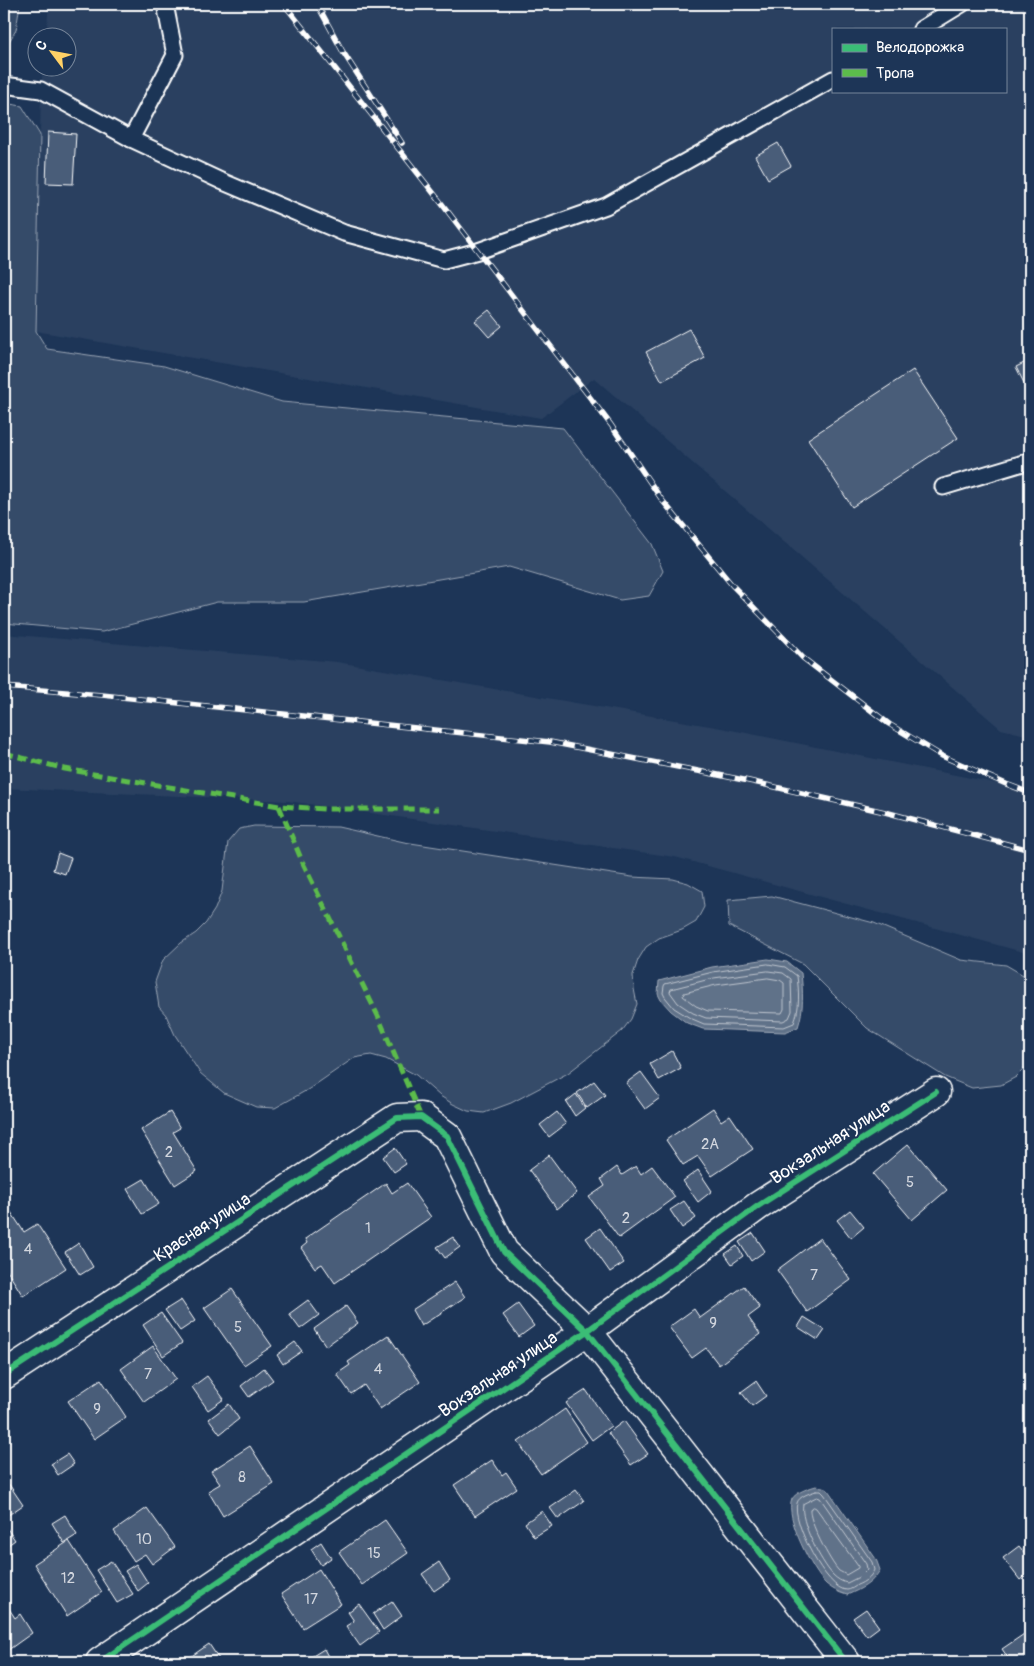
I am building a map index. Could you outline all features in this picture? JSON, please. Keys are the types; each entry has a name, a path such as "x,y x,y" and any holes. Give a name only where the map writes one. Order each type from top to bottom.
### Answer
{"street":[{"name":"Вокзальная улица","path":"100,1662 588,1331 758,1206 936,1092"},
{"name":"Красная улица","path":"4,1375 397,1118 420,1117 447,1136 504,1252 588,1331"},
{"path":"588,1331 846,1662"}],"lane":[{"path":"131,139 175,55 165,4"},
{"path":"923,28 962,4"},
{"path":"4,85 41,90 131,139 221,181 344,233 444,260 478,251 606,206 832,80"},
{"path":"943,487 1030,461"}],"shaded area":[{"path":"4,4 20,4 16,30 4,50"},
{"path":"49,4 1030,4 1030,736 1001,729 594,378 541,418 36,331 42,78 78,78 78,28 47,28"},
{"path":"4,103 22,106 40,135 36,331 47,349 164,366 282,402 563,428 652,544 663,571 649,596 620,600 509,567 304,602 217,602 102,632 4,623"},
{"path":"4,634 337,662 721,728 1030,790 1030,954 675,857 288,801 4,788"},
{"path":"254,826 338,827 404,842 632,877 673,879 688,883 702,891 704,907 696,922 682,930 659,938 646,947 638,960 633,975 637,1004 631,1019 622,1031 568,1073 511,1103 484,1113 468,1111 440,1096 416,1075 386,1059 371,1055 354,1058 309,1089 275,1108 256,1107 224,1093 200,1073 175,1035 166,1015 159,1007 155,982 163,960 181,943 196,933 206,923 215,909 222,891 228,842 239,829"},
{"path":"772,896 874,923 961,960 1006,965 1030,979 1030,1063 1016,1077 1001,1085 972,1088 945,1077 867,1028 803,964 729,926 728,900"}],"water":[{"path":"768,959 787,962 801,973 802,1000 800,1020 798,1027 785,1032 703,1029 687,1023 671,1011 658,994 659,981 712,967"},
{"path":"816,1486 828,1490 876,1559 880,1570 866,1586 847,1595 831,1588 820,1578 807,1557 792,1518 792,1499 800,1492"}],"building":[{"path":"48,132 76,134 73,184 46,183"},
{"path":"778,143 791,166 768,179 755,156"},
{"path":"489,310 502,326 489,337 475,321"},
{"path":"689,329 705,358 662,381 646,352"},
{"path":"1030,360 1030,395 1016,367"},
{"path":"913,370 958,438 852,507 808,439"},
{"path":"58,853 71,858 65,874 53,870"},
{"path":"672,1051 681,1068 659,1080 650,1064"},
{"path":"641,1072 660,1098 645,1109 626,1083"},
{"path":"594,1081 605,1095 587,1108 577,1093"},
{"path":"576,1094 585,1108 575,1116 566,1102"},
{"path":"713,1108 721,1121 730,1115 753,1149 712,1176 698,1156 683,1165 666,1140"},
{"path":"170,1112 180,1128 173,1132 197,1171 175,1185 141,1130"},
{"path":"557,1112 566,1124 549,1137 540,1125"},
{"path":"908,1144 947,1190 912,1220 873,1174"},
{"path":"395,1148 406,1164 394,1172 383,1157"},
{"path":"549,1155 577,1193 557,1209 529,1170"},
{"path":"636,1166 641,1174 652,1166 675,1197 619,1238 589,1197 605,1186 601,1179 617,1167 622,1175"},
{"path":"698,1170 712,1191 698,1202 683,1181"},
{"path":"144,1179 159,1204 142,1214 127,1189"},
{"path":"386,1183 392,1193 407,1183 431,1217 335,1283 322,1264 315,1268 301,1248 307,1243 305,1239"},
{"path":"684,1201 696,1218 682,1228 670,1210"},
{"path":"7,1206 24,1232 37,1224 66,1268 23,1296 4,1266 4,1208"},
{"path":"850,1210 864,1227 851,1238 837,1220"},
{"path":"600,1228 624,1263 610,1272 586,1238"},
{"path":"753,1233 765,1251 751,1261 739,1242"},
{"path":"453,1237 460,1247 445,1258 437,1247"},
{"path":"820,1238 851,1280 807,1312 777,1270"},
{"path":"79,1243 93,1267 80,1275 65,1252"},
{"path":"737,1246 743,1256 732,1264 725,1254"},
{"path":"455,1282 465,1297 421,1326 412,1310"},
{"path":"744,1286 760,1308 748,1317 760,1334 719,1365 706,1348 692,1358 669,1327 694,1309 700,1318"},
{"path":"232,1289 272,1346 244,1365 204,1308"},
{"path":"181,1300 195,1321 180,1331 165,1310"},
{"path":"308,1300 319,1315 300,1329 289,1314"},
{"path":"518,1304 534,1326 519,1337 503,1315"},
{"path":"346,1306 358,1323 326,1346 314,1329"},
{"path":"161,1313 182,1343 163,1356 143,1325"},
{"path":"804,1317 825,1330 818,1340 798,1327"},
{"path":"388,1335 420,1382 380,1409 364,1385 351,1394 337,1374 350,1365 348,1362"},
{"path":"295,1342 302,1351 283,1364 277,1355"},
{"path":"153,1346 176,1379 144,1402 121,1369"},
{"path":"264,1368 273,1380 249,1397 241,1386"},
{"path":"207,1376 224,1399 208,1410 192,1387"},
{"path":"101,1379 126,1417 94,1439 68,1401"},
{"path":"756,1381 766,1396 752,1406 741,1392"},
{"path":"586,1390 611,1426 592,1440 566,1403"},
{"path":"229,1404 239,1419 220,1434 209,1419"},
{"path":"565,1409 587,1442 541,1474 518,1442"},
{"path":"624,1421 648,1454 631,1465 608,1433"},
{"path":"250,1446 274,1484 223,1516 208,1491 220,1484 211,1471"},
{"path":"67,1454 74,1464 58,1475 51,1464"},
{"path":"492,1460 502,1475 506,1472 517,1488 475,1516 454,1485"},
{"path":"4,1477 23,1505 4,1518"},
{"path":"576,1490 584,1501 558,1519 550,1508"},
{"path":"147,1508 175,1547 152,1564 145,1554 134,1561 114,1531"},
{"path":"542,1511 552,1526 534,1537 525,1523"},
{"path":"65,1515 77,1535 64,1543 52,1523"},
{"path":"385,1520 408,1553 362,1585 339,1552"},
{"path":"6,1527 15,1540 4,1548 4,1529"},
{"path":"69,1541 102,1592 67,1616 34,1564"},
{"path":"321,1542 331,1558 321,1565 311,1549"},
{"path":"1019,1546 1030,1560 1030,1572 1020,1580 1003,1558"},
{"path":"111,1561 133,1594 117,1603 96,1570"},
{"path":"439,1562 450,1580 434,1591 422,1574"},
{"path":"136,1564 148,1583 138,1591 125,1571"},
{"path":"319,1569 341,1604 303,1628 281,1594"},
{"path":"4,1601 15,1618 20,1614 32,1633 4,1653"},
{"path":"392,1601 402,1616 383,1630 373,1614"},
{"path":"359,1604 379,1632 360,1646 346,1626 354,1621 348,1612"},
{"path":"866,1609 879,1627 867,1636 853,1618"},
{"path":"1030,1630 1030,1662 1011,1662 1002,1649"},
{"path":"209,1644 221,1662 183,1662"},
{"path":"324,1649 331,1662 303,1662"}],"railway":[{"path":"284,4 439,200 611,425 662,500 732,585 803,658 889,724 942,756 1030,793"},
{"path":"317,4 343,52 402,143"},
{"path":"4,687 102,695 550,742 749,781 885,812 1030,850"}],"marked path":[{"path":"4,753 65,769 279,806 324,809 439,809"},
{"path":"279,806 302,861 378,1016 421,1117 417,1117"}],"cycle path":[{"path":"100,1662 587,1331 758,1206 936,1092"},
{"path":"4,1375 397,1118 421,1117 447,1136 504,1252 587,1331 846,1662"}]}
